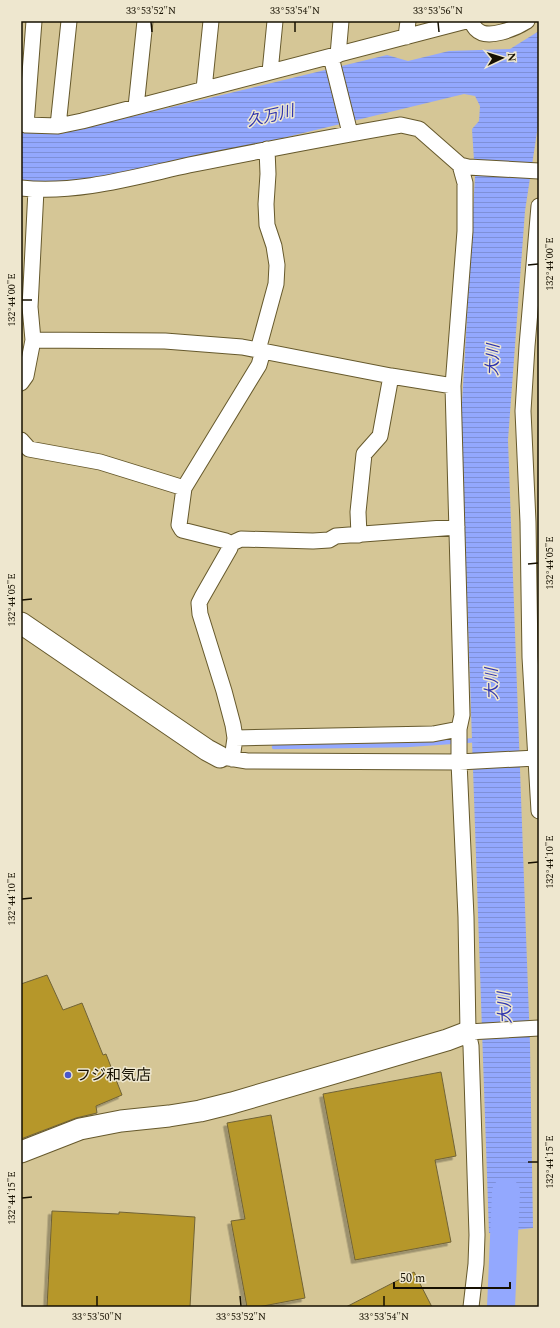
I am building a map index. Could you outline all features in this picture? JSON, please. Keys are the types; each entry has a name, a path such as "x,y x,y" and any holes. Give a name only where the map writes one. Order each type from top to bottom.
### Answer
{"street":[{"path":"34,21 24,124 58,126 270,72 334,59 406,37 466,21"},
{"path":"58,126 68,21"},
{"path":"136,107 145,21"},
{"path":"204,89 211,21"},
{"path":"270,72 275,21"},
{"path":"341,21 334,59 349,130"},
{"path":"406,37 408,21"},
{"path":"471,21 476,30 482,33 490,34 512,29 527,21"},
{"path":"21,188 56,190 91,186 349,130 400,124 419,129 464,166 538,171"},
{"path":"226,758 235,738 224,691 199,608 202,597 230,548 226,541 182,530 179,525 184,488 259,365 276,284 277,265 274,246 267,225 267,149"},
{"path":"464,166 465,231 453,386 462,715 459,731 471,1032 477,1235 476,1264 471,1307"},
{"path":"21,383 28,370 33,340 30,307 36,190"},
{"path":"539,206 523,411 535,657 533,758 539,811"},
{"path":"33,340 165,341 242,347 391,376 453,386"},
{"path":"359,535 358,512 364,454 380,436 391,376"},
{"path":"24,447 100,462 184,488"},
{"path":"228,545 241,539 313,541 329,540 336,536 457,527"},
{"path":"21,623 207,750 226,758 247,761 533,758"},
{"path":"235,738 432,734 459,731"},
{"path":"21,1152 80,1129 121,1121 169,1116 232,1103 471,1032 539,1028"}],"water":[{"name":"久万川","path":"539,31 539,119 525,211 508,440 530,1044 533,1228 489,1233 461,421 475,176 472,129 479,121 480,106 475,96 464,94 197,159 68,182 21,180 21,130 35,133 60,134 387,55 408,61 449,51 510,49"}],"building":[{"name":"フジ和気店","path":"47,975 63,1010 82,1003 103,1055 106,1054 122,1095 96,1106 97,1113 76,1118 21,1139 21,984"},
{"path":"441,1072 456,1156 435,1160 451,1242 355,1260 323,1094"},
{"path":"271,1115 305,1298 258,1307 247,1307 231,1221 245,1219 227,1123"},
{"path":"52,1211 119,1214 119,1212 195,1217 190,1307 47,1307"},
{"path":"414,1272 432,1307 346,1307"}],"waterway":[{"path":"274,747 406,745 478,740"},
{"name":"大川","path":"501,1307 506,1192"}],"place":[{"name":"フジ和気店","path":"68,1075"}]}
